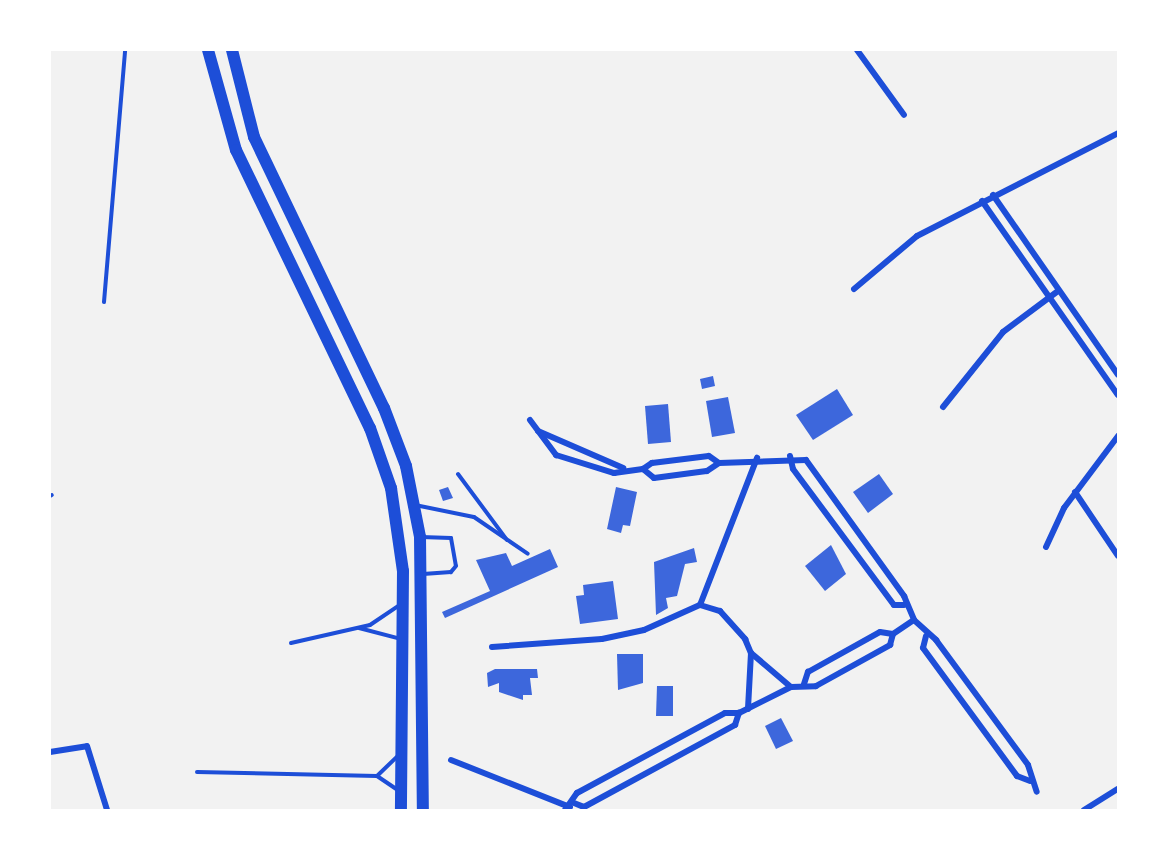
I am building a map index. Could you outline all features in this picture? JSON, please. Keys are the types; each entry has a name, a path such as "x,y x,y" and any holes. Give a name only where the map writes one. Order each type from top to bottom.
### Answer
{"highway":[{"path":"208,50 236,150 385,466 400,541 403,602 401,810"},
{"path":"232,50 254,137 384,408 415,505 420,537 425,808"}],"street":[{"path":"857,50 904,115"},
{"path":"854,290 917,236 993,195 1119,133"},
{"path":"993,195 1058,291 1119,375"},
{"path":"982,201 1119,395"},
{"path":"943,406 1003,332 1058,291"},
{"path":"530,420 556,455 588,468 614,473 623,468"},
{"path":"538,431 623,468 643,469 709,456 719,462"},
{"path":"1046,547 1075,492 1119,436"},
{"path":"643,469 654,478 707,471 719,462 790,456 806,460 904,596 904,605 914,620 926,636 936,640 1028,765 1030,781 1037,792"},
{"path":"790,456 793,469 894,605 904,605"},
{"path":"492,647 602,639 644,630 700,605 757,458"},
{"path":"1075,492 1119,556"},
{"path":"700,605 735,623 751,653 791,687"},
{"path":"570,807 587,788 725,713 739,713 791,687 804,684 816,686 890,645 893,634 914,620"},
{"path":"804,684 808,672 880,632 893,634"},
{"path":"926,636 923,648 1017,776 1030,781"},
{"path":"748,709 751,653"},
{"path":"451,760 570,807 584,807 735,725 739,713"},
{"path":"50,752 87,746 107,810"},
{"path":"1083,810 1119,789"}],"lane":[{"path":"104,302 125,50"},
{"path":"458,474 509,543"},
{"path":"415,505 460,511 528,554"},
{"path":"420,537 451,538 456,566 451,572 421,574"},
{"path":"291,643 358,628 403,602"},
{"path":"358,628 402,640"},
{"path":"377,776 402,753"},
{"path":"197,772 377,776 401,792"}],"building":[{"path":"713,376 715,386 702,389 700,379"},
{"path":"837,389 853,415 813,440 796,415"},
{"path":"728,397 735,433 712,437 706,401"},
{"path":"668,404 671,442 648,444 645,406"},
{"path":"879,474 893,494 868,513 853,492"},
{"path":"448,487 453,498 443,501 439,490"},
{"path":"616,487 637,492 630,526 623,525 621,533 607,529"},
{"path":"831,545 846,574 825,591 805,566"},
{"path":"694,548 697,562 685,564 677,596 666,598 668,608 656,615 654,562"},
{"path":"550,549 558,567 445,618 442,612 490,591 476,560 506,553 512,566"},
{"path":"613,581 618,619 580,624 576,596 584,595 583,585"},
{"path":"617,654 643,654 643,683 618,690"},
{"path":"495,669 537,669 538,678 530,678 532,695 523,695 523,700 499,692 499,683 488,687 487,673"},
{"path":"657,686 673,686 673,716 656,716"},
{"path":"781,718 793,741 776,749 765,726"}]}
